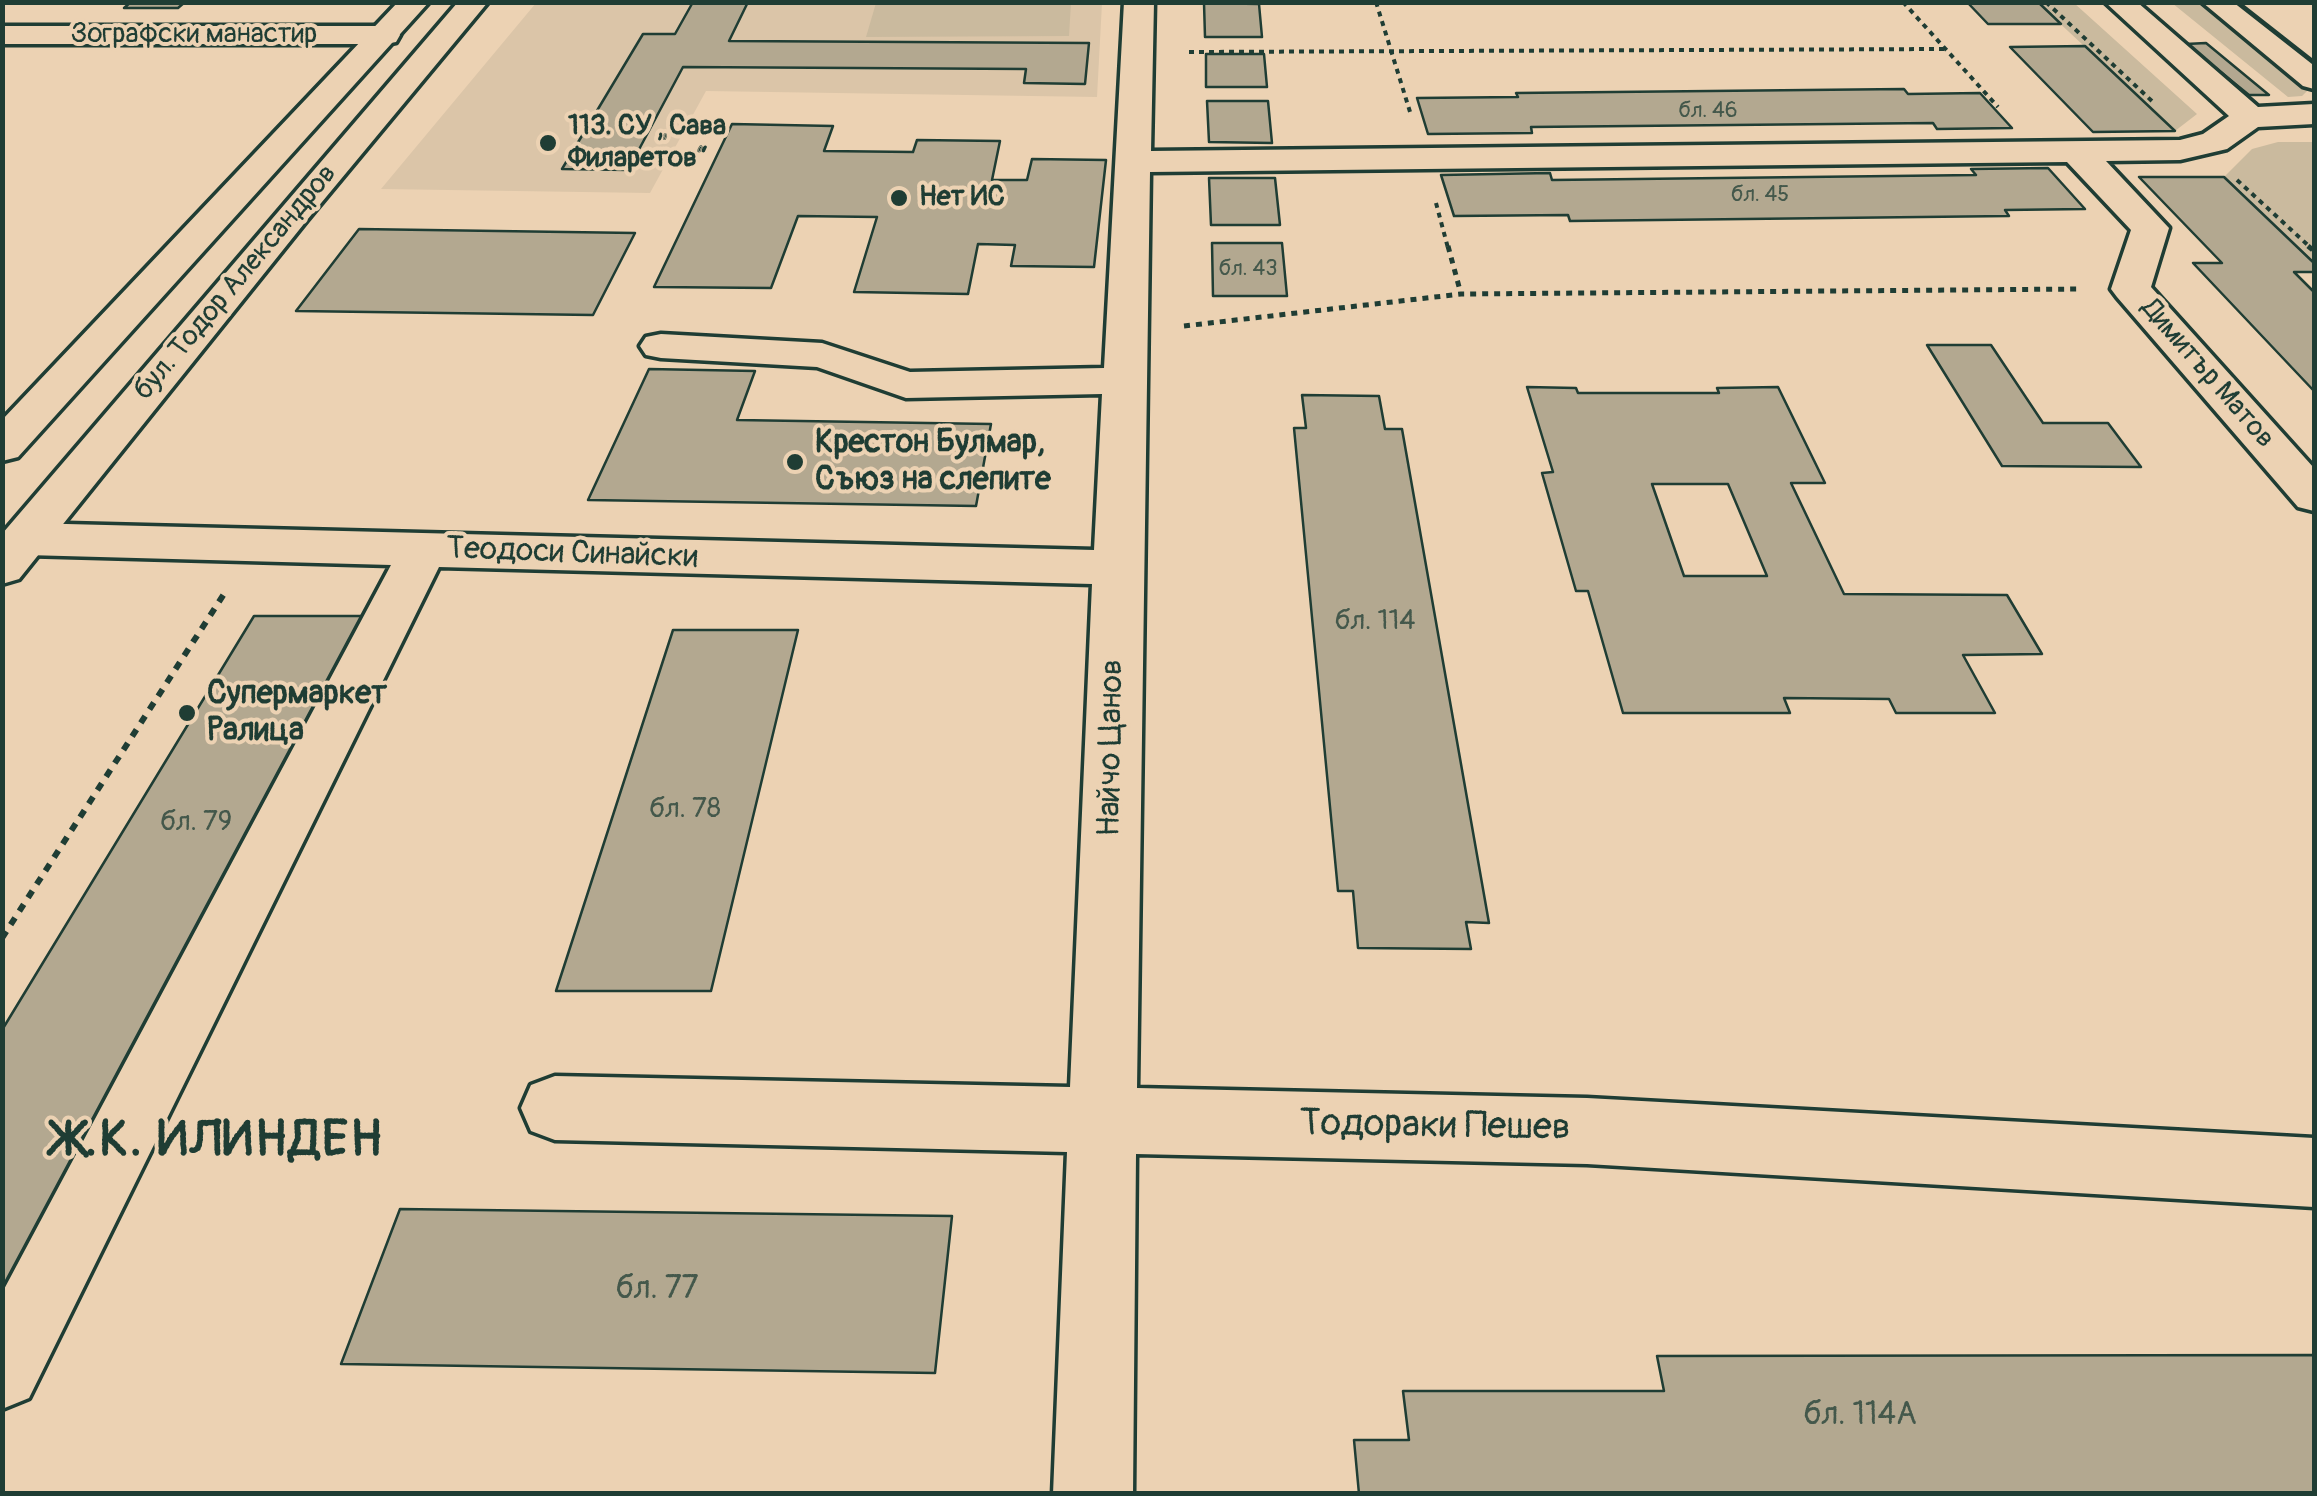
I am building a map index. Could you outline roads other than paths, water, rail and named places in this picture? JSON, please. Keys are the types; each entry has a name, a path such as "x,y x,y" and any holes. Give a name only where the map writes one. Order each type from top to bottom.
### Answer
{"street":[{"name":"бул. Тодор Александров","path":"2,447 414,2"},
{"name":"бул. Тодор Александров","path":"15,553 294,212 474,2"},
{"path":"2119,2 2250,117"},
{"path":"2216,2 2314,79"},
{"path":"2244,2 2314,57"},
{"name":"Найчо Цанов","path":"1093,1494 1117,568 1138,27"},
{"name":"Зографски манастир","path":"2,35 385,35"},
{"path":"1132,162 2201,147 2250,117 2314,114"},
{"name":"Димитър Матов","path":"2058,152 2150,228 2131,288 2314,496"},
{"path":"660,346 822,355 906,386 1124,357"},
{"name":"Теодоси Синайски","path":"15,553 255,545 1117,568"},
{"path":"2,1370 423,550"},
{"name":"Тодораки Пешев","path":"555,1108 1587,1131 2314,1172"}],"tram line":[{"path":"2235,2 2314,64"}],"place":[{"name":"113. СУ „Сава Филаретов“","path":"548,143"},
{"name":"Нет ИС","path":"899,198"},
{"name":"Крестон Булмар, Съюз на слепите","path":"795,462"},
{"name":"Супермаркет Ралица","path":"187,713"}],"district":[{"name":"Ж.К. ИЛИНДЕН","path":"219,1142"}]}
